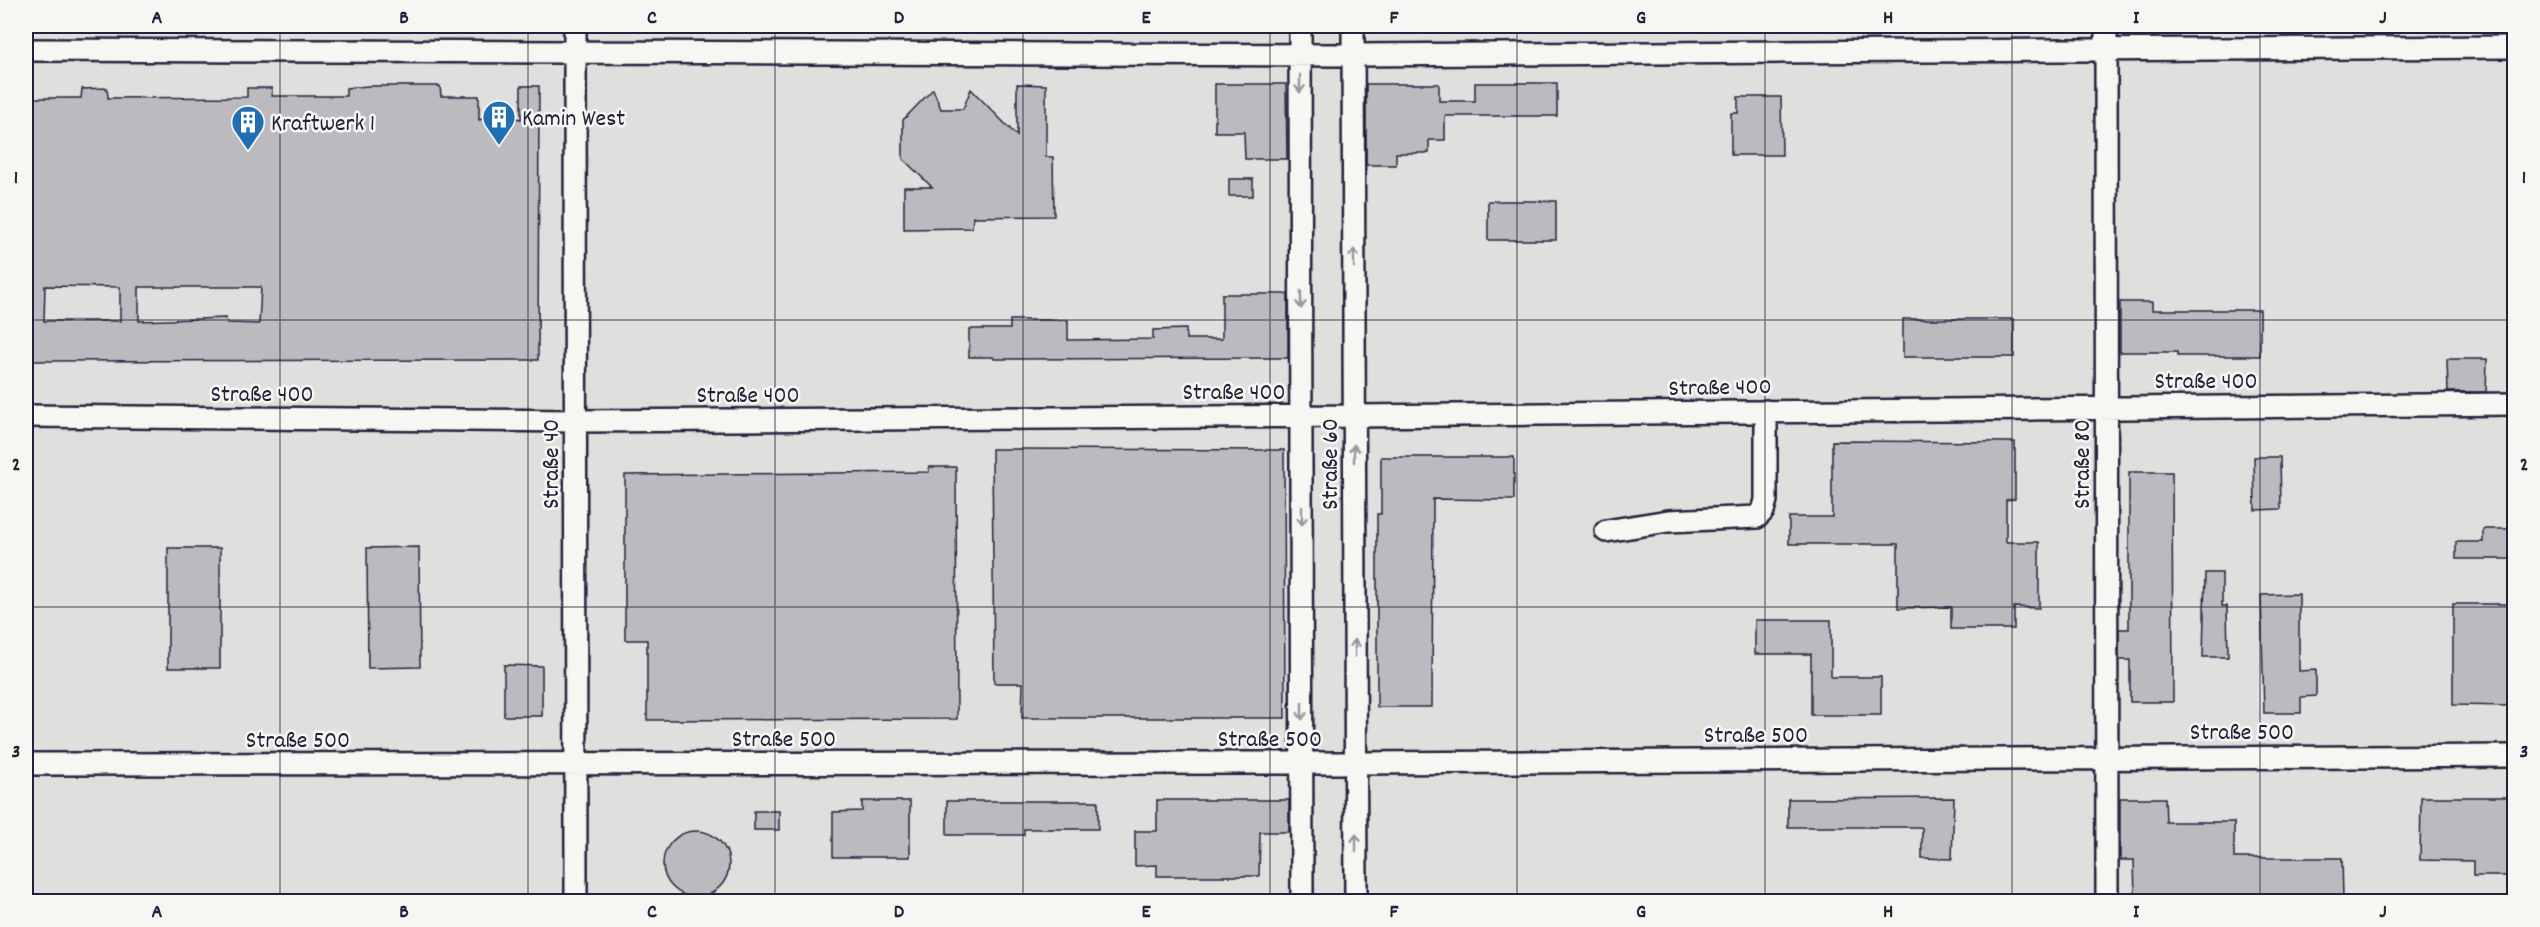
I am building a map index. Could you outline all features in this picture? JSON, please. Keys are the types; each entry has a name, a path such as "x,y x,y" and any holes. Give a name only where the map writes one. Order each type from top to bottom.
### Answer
{"street":[{"name":"Straße 40","path":"575,26 576,902"},
{"path":"1300,26 1302,902"},
{"name":"Straße 60","path":"1353,26 1356,902"},
{"name":"Straße 80","path":"2106,26 2107,902"},
{"path":"26,50 1353,55 2514,47"},
{"name":"Straße 400","path":"26,416 576,421 1302,417 2514,404"},
{"path":"1606,531 1668,522 1757,517 1763,511 1766,500 1766,411"},
{"name":"Straße 500","path":"26,764 1356,763 2514,756"}],"shaded area":[{"path":"26,26 2514,26 2514,901 26,901"}],"building":[{"path":"1475,83 1557,83 1557,116 1445,116 1445,140 1429,140 1429,153 1396,153 1396,165 1366,165 1366,84 1439,84 1439,101 1475,101"},
{"path":"1017,84 1046,85 1046,157 1053,157 1054,216 973,217 972,228 904,229 904,187 932,187 903,159 903,120 933,89 941,109 963,109 971,89 1017,136"},
{"path":"1215,84 1286,84 1287,159 1245,159 1244,132 1215,132"},
{"path":"440,86 441,96 479,96 479,120 498,115 521,119 521,86 539,86 538,360 26,361 26,98 81,98 82,89 107,88 108,98 247,97 247,88 272,88 272,96 346,96 346,88","holes":["45,286 120,287 120,321 44,321","139,287 261,287 259,324 227,323 226,318 139,321"]},
{"path":"1738,97 1781,97 1782,155 1731,155 1731,113 1738,113"},
{"path":"1229,179 1253,179 1253,196 1229,196"},
{"path":"1488,201 1556,201 1556,240 1488,240"},
{"path":"1222,294 1288,294 1288,358 994,359 993,357 969,357 969,329 1010,329 1010,320 1068,320 1068,340 1153,339 1153,330 1186,329 1186,339 1222,339"},
{"path":"2120,302 2152,302 2152,310 2260,310 2260,356 2177,356 2177,352 2120,352"},
{"path":"1903,319 2014,319 2014,357 1903,357"},
{"path":"2447,359 2487,359 2486,392 2448,392"},
{"path":"1832,441 2015,442 2015,499 2006,500 2006,542 2039,542 2039,608 2014,607 2014,629 1951,629 1951,607 1898,608 1898,544 1789,544 1789,517 1832,517"},
{"path":"992,449 1284,450 1285,718 1022,718 1023,683 994,683"},
{"path":"1381,457 1514,457 1514,500 1433,499 1432,707 1377,707 1377,514 1381,514"},
{"path":"2254,457 2280,457 2281,509 2255,510"},
{"path":"929,467 956,467 957,719 647,720 647,640 625,640 625,475 929,472"},
{"path":"2129,472 2172,472 2173,702 2130,702 2130,660 2119,660 2119,629 2129,629"},
{"path":"2483,529 2514,529 2514,559 2456,559 2456,542 2483,542"},
{"path":"419,547 420,667 368,668 367,548"},
{"path":"168,548 220,548 220,668 168,668"},
{"path":"2205,573 2222,573 2222,606 2227,606 2228,657 2203,657"},
{"path":"2299,594 2299,671 2316,670 2316,696 2301,697 2301,713 2264,713 2261,595"},
{"path":"2453,604 2514,604 2514,706 2453,705"},
{"path":"1755,620 1831,620 1831,677 1881,677 1881,715 1811,715 1811,654 1755,654"},
{"path":"504,665 542,666 542,716 504,716"},
{"path":"2421,797 2514,797 2514,876 2473,876 2473,861 2420,860"},
{"path":"1954,798 1952,859 1922,858 1922,828 1920,827 1788,827 1788,799"},
{"path":"2120,798 2165,798 2166,822 2234,822 2234,858 2342,858 2343,898 2135,897 2134,860 2120,860"},
{"path":"1157,800 1289,800 1289,832 1260,832 1259,876 1157,876 1157,865 1135,866 1135,831 1157,831"},
{"path":"862,801 910,801 910,857 833,857 833,812 862,811"},
{"path":"947,801 1098,801 1098,829 1024,829 1024,835 947,835"},
{"path":"754,811 779,811 779,830 754,830"},
{"path":"696,831 709,833 719,841 727,851 729,864 727,877 719,887 709,895 696,897 683,895 673,887 665,877 663,864 665,851 673,841 683,833"}],"place":[{"name":"Kamin West","path":"499,146"},
{"name":"Kraftwerk 1","path":"248,151"}]}
